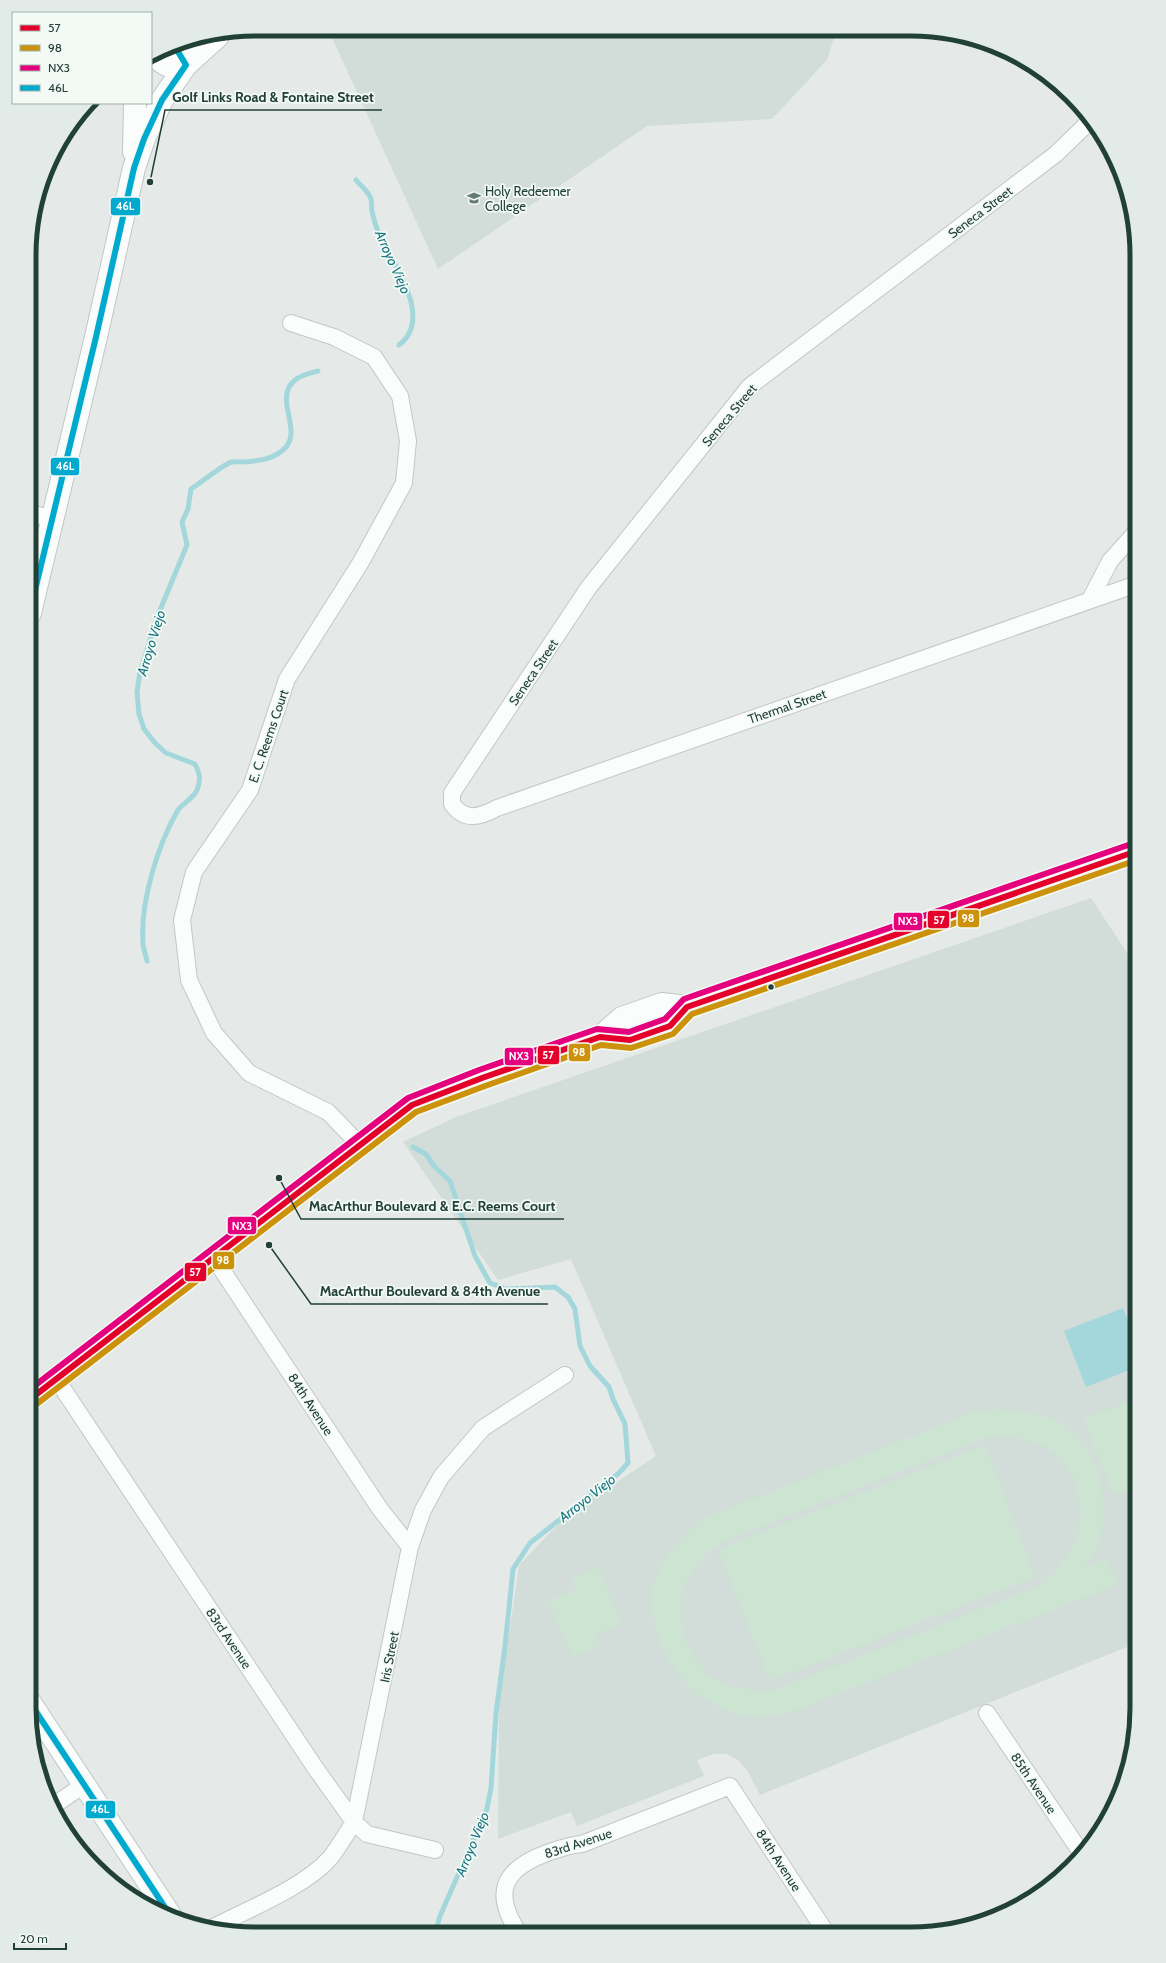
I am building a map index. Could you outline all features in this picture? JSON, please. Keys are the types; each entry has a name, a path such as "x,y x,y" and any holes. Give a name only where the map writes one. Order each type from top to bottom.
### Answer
{"main road":[{"path":"36,587 96,337 134,168 144,139 162,100 186,65 214,40"},
{"path":"177,51 186,65"},
{"path":"158,59 170,67 178,68 186,65"},
{"path":"134,104 134,168"},
{"path":"36,1395 412,1105 482,1078 600,1037 630,1040 637,1038 670,1026 687,1007 1130,853"},
{"path":"36,1711 165,1907"}],"street":[{"name":"Seneca Street","path":"452,793 589,587 750,386 1056,154 1087,124"},
{"name":"E. C. Reems Court","path":"291,323 334,338 374,357 400,396 408,441 404,483 361,562 287,679 250,790 194,872 182,920 188,980 214,1033 249,1073 328,1112 360,1145"},
{"path":"36,515 52,519"},
{"path":"1090,600 1110,561 1130,539"},
{"name":"Thermal Street","path":"452,793 452,804 457,810 470,817 477,817 497,808 1130,586"},
{"name":"84th Avenue","path":"214,1258 380,1509 410,1547"},
{"name":"Iris Street","path":"220,1924 299,1883 316,1872 330,1858 354,1822 410,1547 423,1510 441,1477 483,1428 565,1375"},
{"name":"83rd Avenue","path":"57,1380 307,1756 354,1822 367,1834 435,1850"},
{"name":"85th Avenue","path":"987,1713 1079,1849"},
{"path":"58,1803 85,1784"},
{"name":"84th Avenue","path":"730,1786 823,1927"},
{"name":"83rd Avenue","path":"515,1927 510,1920 505,1907 504,1893 508,1879 516,1868 528,1860 571,1844 582,1844 730,1786"}],"shaded area":[{"name":"Holy Redeemer College","path":"331,36 834,36 827,60 772,119 647,126 438,269"},
{"path":"1091,898 1130,957 1130,1646 760,1795 747,1770 738,1760 727,1754 713,1754 697,1760 704,1776 577,1826 571,1812 498,1839 499,1703 519,1565 567,1515 656,1456 571,1259 498,1280 403,1142 456,1117"}],"green space":[{"path":"1130,1402 1130,1489 1113,1495 1084,1419"},
{"path":"999,1409 1030,1413 1056,1419 1077,1438 1093,1456 1100,1480 1103,1501 1103,1526 1098,1546 1085,1567 1104,1560 1119,1584 789,1713 759,1718 732,1713 716,1706 688,1685 667,1657 660,1641 655,1624 651,1599 655,1579 665,1559 687,1533 704,1518 974,1412","holes":["1004,1436 1036,1443 1046,1447 1056,1454 1071,1473 1079,1496 1080,1521 1076,1540 1068,1555 1041,1585 772,1691 742,1689 730,1686 711,1677 700,1667 686,1640 680,1611 682,1596 689,1575 702,1558 713,1549 725,1541 989,1437"]},
{"path":"985,1445 1035,1577 770,1681 718,1549"},
{"path":"598,1567 621,1624 595,1635 600,1646 572,1657 549,1601 576,1589 572,1578"}],"water":[{"path":"1123,1308 1130,1326 1130,1370 1086,1387 1064,1331"}],"waterway":[{"name":"Arroyo Viejo","path":"356,180 370,196 372,213 377,229 399,272 411,304 413,319 409,333 399,345"},
{"name":"Arroyo Viejo","path":"147,961 143,945 144,910 147,892 157,856 178,810 196,793 199,780 199,774 195,764 166,753 155,743 144,729 139,714 137,692 140,672 158,615 187,545 182,522 188,509 191,489 229,463 261,460 272,457 282,451 290,439 291,431 287,404 289,387 300,377 318,371"},
{"name":"Arroyo Viejo","path":"413,1147 426,1154 434,1166 450,1181 475,1256 490,1283 506,1289 555,1287 568,1297 575,1309 580,1346 590,1366 609,1387 625,1424 628,1463 619,1473 530,1543 513,1569 496,1713 491,1788 487,1809 440,1916 437,1927"}],"transit line":[{"name":"46L","path":"36,586 96,337 134,168 144,139 162,100 186,65 177,51"},
{"name":"NX3","path":"36,1385 408,1098 479,1070 597,1029 629,1032 665,1019 684,999 1130,844"},
{"name":"57","path":"36,1395 412,1105 482,1078 600,1037 630,1040 670,1026 687,1007 1130,853"},
{"name":"98","path":"36,1404 416,1112 601,1045 631,1048 673,1034 692,1014 1130,862"},
{"name":"46L","path":"36,1712 165,1907"}],"place":[{"name":"Golf Links Road & Fontaine Street","path":"150,182"},
{"name":"Holy Redeemer College","path":"474,198"},
{"name":"MacArthur Boulevard & E.C. Reems Court","path":"279,1178"},
{"name":"MacArthur Boulevard & 84th Avenue","path":"269,1245"}]}
